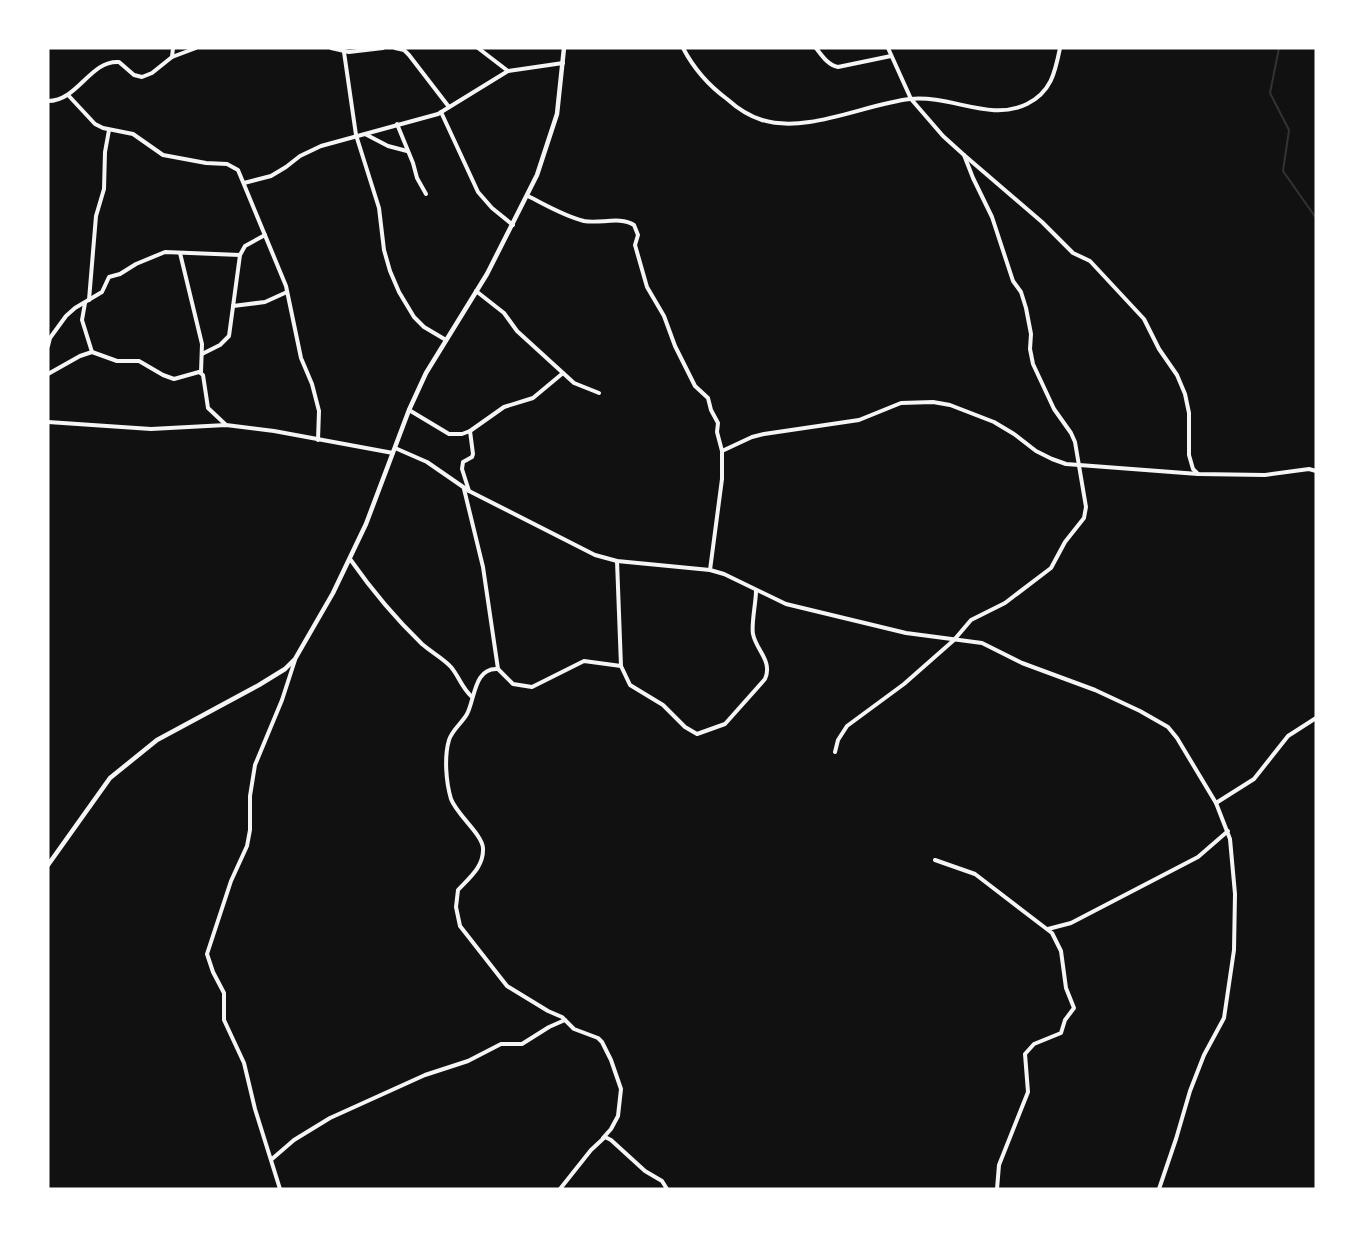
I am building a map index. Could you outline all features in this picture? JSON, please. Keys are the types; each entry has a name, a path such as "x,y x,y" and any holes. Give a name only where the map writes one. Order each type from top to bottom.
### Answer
{"street":[{"path":"172,57 173,48"},
{"path":"48,101 59,100 68,95 98,69 110,63 119,62 134,75 142,77 152,73 172,57 196,48"},
{"path":"331,48 344,52 383,48"},
{"path":"395,48 407,49 449,107"},
{"path":"478,48 508,71"},
{"path":"280,1189 255,1109 244,1063 224,1020 224,993 207,954 231,881 246,846 250,830 250,796 255,765 296,659 350,559 366,524 409,410 426,373 476,291 528,196 544,157 557,114 564,48"},
{"path":"683,48 693,67 713,88 745,112 762,120 779,122 815,120 870,106 911,99 953,102 998,112 1022,106 1041,96 1047,90 1060,48"},
{"path":"816,48 826,61 838,67 891,56"},
{"path":"888,48 911,99 943,136 1042,222 1073,253 1090,261 1144,319 1177,375 1185,394 1189,413 1189,455 1193,469 1198,474"},
{"path":"344,52 356,135 379,208 384,250 399,292 414,317 424,327 446,340"},
{"path":"244,183 272,176 300,156 321,146 441,112 508,71 563,63"},
{"path":"68,95 95,124 109,130 133,134 163,155 234,167 244,183 284,281 301,358 312,384 319,411 318,440"},
{"path":"441,112 478,192 492,208 513,225"},
{"path":"397,124 417,178 426,194"},
{"path":"92,352 82,320 87,301 96,216 104,189 105,152 109,130"},
{"path":"364,134 388,146 407,151"},
{"path":"836,752 838,740 844,728 904,684 954,640 971,620 1005,603 1051,568 1065,542 1084,518 1086,496 1073,438 1054,409 1033,364 1030,349 1031,334 1021,292 1013,281 992,217 964,155"},
{"path":"528,196 561,213 583,220 622,220 634,225 638,235 635,245 646,282 695,386 708,398 711,410 718,422 717,435 722,451 720,497 710,570"},
{"path":"202,354 220,345 229,336 240,255 246,246 264,235"},
{"path":"48,346 50,338 66,316 102,292 109,276 120,274 163,252 240,255"},
{"path":"180,252 201,335 201,372 208,408 226,425"},
{"path":"476,291 504,313 510,325 563,373 578,385 599,393"},
{"path":"233,306 265,302 287,292"},
{"path":"48,374 92,352 117,361 139,361 174,379 201,372"},
{"path":"409,410 449,434 462,434 470,431 504,407 533,398 563,373"},
{"path":"722,451 764,434 859,420 901,404 933,402 950,405 994,422 1052,459 1078,465 1198,474 1265,475 1309,469 1316,471"},
{"path":"48,422 151,429 226,425 274,430 318,440 394,450 427,462 469,491 595,555 617,561 710,570 724,574 786,604 906,633 982,643 1022,663 1095,690 1168,727 1216,803 1228,831 1235,894 1234,950 1224,1018 1204,1055 1190,1090 1159,1189"},
{"path":"469,491 461,466 464,460 472,457 473,454 470,431"},
{"path":"464,488 483,567 498,669 513,684 532,687 584,662 621,666"},
{"path":"350,559 393,614 423,645 450,666 463,689 472,697"},
{"path":"617,561 621,666 630,685 663,705 692,733 701,733 724,724 768,673 765,657 752,632 756,591"},
{"path":"48,865 110,778 157,740 259,685 285,669 296,659"},
{"path":"498,669 493,668 483,674 478,681 466,716 449,739 447,780 451,798 455,809 480,839 483,847 476,871 458,890 456,907 458,919 463,931 507,986 562,1017 574,1029 598,1038 602,1042 621,1089 618,1116 611,1129 560,1189"},
{"path":"1216,803 1254,779 1288,736 1316,718"},
{"path":"1047,929 1071,923 1198,857 1228,831"},
{"path":"935,860 975,874 1047,929 1061,951 1066,988 1073,1010 1065,1020 1061,1033 1034,1044 1025,1054 1028,1092 999,1166 997,1189"},
{"path":"272,1159 294,1140 330,1118 425,1076 468,1061 501,1044 522,1044 565,1020"},
{"path":"603,1138 611,1140 645,1171 662,1181 667,1189"}],"waterway":[{"path":"1279,48 1270,93 1289,130 1283,171 1316,218"}]}
